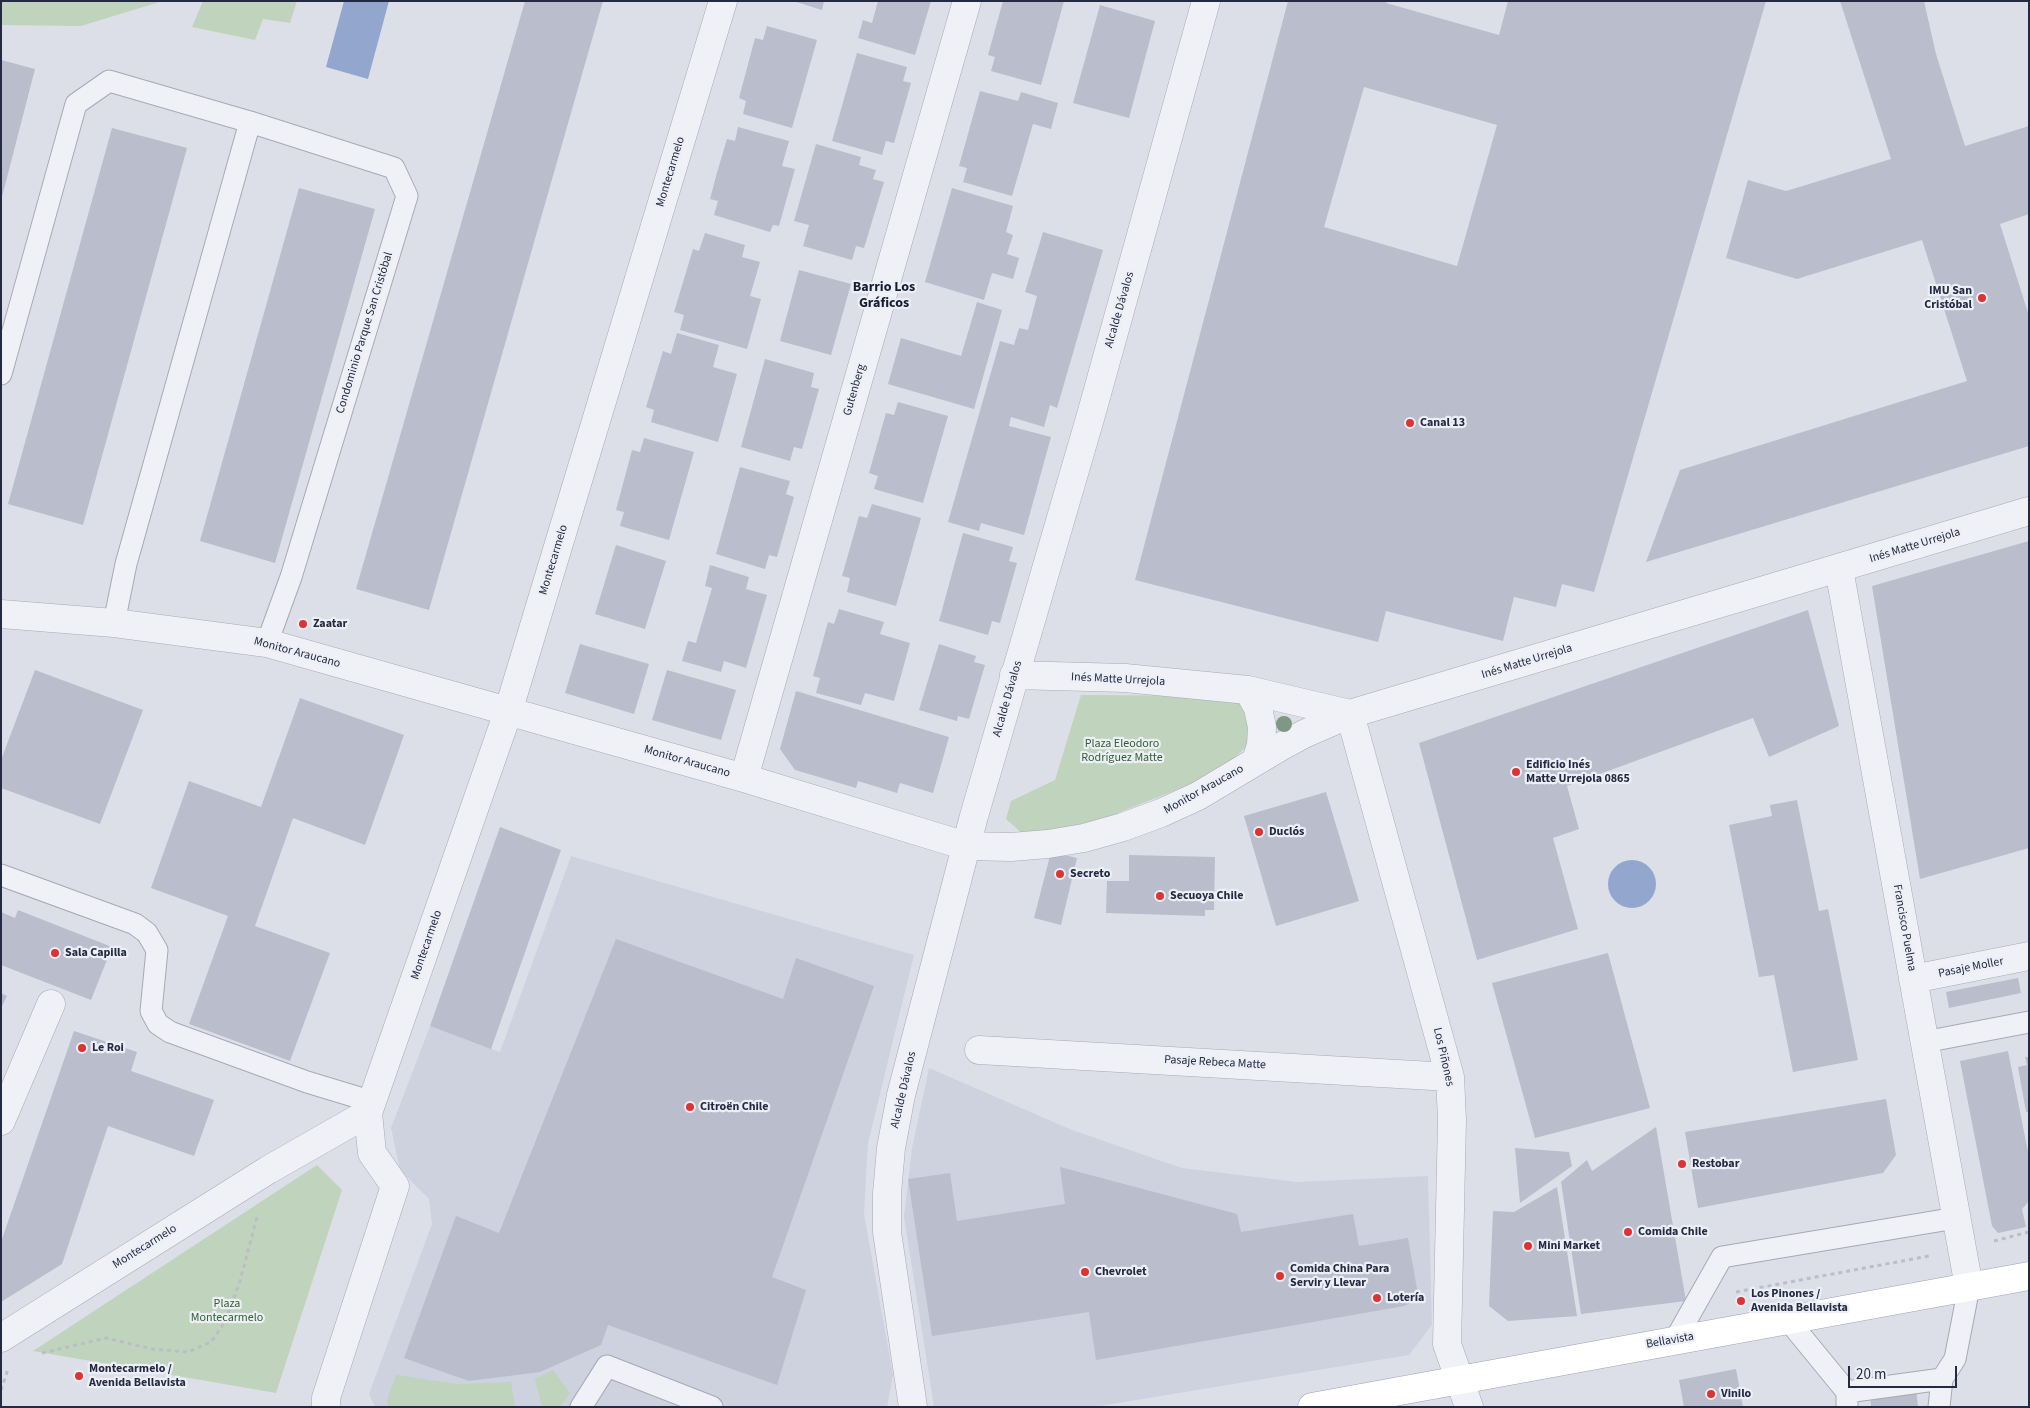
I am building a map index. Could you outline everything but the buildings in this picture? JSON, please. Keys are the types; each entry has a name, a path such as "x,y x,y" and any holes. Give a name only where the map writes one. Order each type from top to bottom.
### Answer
{"main road":[{"name":"Bellavista","path":"1312,1407 2029,1276"}],"street":[{"name":"Montecarmelo","path":"326,1407 326,1398 395,1186 372,1153 371,1107 508,712 723,1"},
{"name":"Gutenberg","path":"744,778 967,1"},
{"name":"Alcalde Dávalos","path":"913,1407 887,1232 887,1194 891,1148 901,1094 966,846 1014,675 1091,415 1206,1"},
{"name":"Inés Matte Urrejola","path":"1014,675 1125,678 1248,690 1350,714 2029,512"},
{"name":"Francisco Puelma","path":"1839,569 1968,1287"},
{"name":"Monitor Araucano","path":"1,614 114,623 267,643 744,778 966,846 1011,847 1048,844 1084,838 1161,814 1198,796 1304,734 1350,714"},
{"path":"1248,690 1258,708 1262,727 1261,745 1256,761"},
{"name":"Los Piñones","path":"1350,714 1450,1077 1452,1120 1446,1327 1447,1344 1469,1407"},
{"name":"Pasaje Moller","path":"1913,979 2029,956"},
{"path":"1,1121 51,1004"},
{"name":"Pasaje Rebeca Matte","path":"979,1050 1450,1077"},
{"name":"Montecarmelo","path":"1,1338 371,1107"}],"lane":[{"name":"Condominio Parque San Cristóbal","path":"1,374 76,104 109,82 250,122 394,168 407,196 290,577 267,643"},
{"path":"114,623 126,564 250,122"},
{"path":"1,876 135,924 147,933 157,950 151,1011 158,1024 170,1032 371,1107"},
{"path":"1924,1042 2029,1022"},
{"path":"1675,1340 1722,1257 1956,1218"},
{"path":"1939,1407 1942,1379 1955,1358 1968,1287"},
{"path":"1788,1320 1847,1399 1942,1379"},
{"path":"581,1407 607,1366 712,1407"}],"path":[{"path":"40,1353 106,1338 152,1350 188,1352 211,1342 225,1322 240,1281 253,1238 268,1170"},
{"path":"1699,1298 1962,1250 2029,1232"},
{"path":"1,1390 9,1367"}],"shaded area":[{"path":"571,856 914,955 868,1143 864,1214 893,1375 887,1407 375,1407 369,1394 432,1224 429,1199 400,1170 391,1128 430,1026 500,1052"},
{"path":"929,1068 1072,1130 1182,1168 1297,1182 1428,1176 1432,1325 1409,1355 1094,1407 934,1407 904,1217 912,1148"}],"green space":[{"path":"1,1 163,1 81,26 1,25"},
{"path":"203,1 297,1 290,23 263,19 255,40 192,27"},
{"name":"Plaza Eleodoro Rodríguez Matte","path":"1081,695 1232,696 1246,706 1253,741 1234,758 1193,783 1098,821 1024,835 1006,819 1011,801 1055,780"},
{"name":"Plaza Montecarmelo","path":"317,1165 342,1190 276,1393 33,1351"},
{"path":"553,1370 570,1393 560,1407 542,1407 535,1379"},
{"path":"396,1375 457,1384 511,1382 515,1407 388,1407 387,1400"}],"water":[{"path":"344,1 389,1 368,79 326,67"},
{"path":"1632,860 1641,862 1649,867 1654,875 1656,884 1654,893 1649,901 1641,906 1632,908 1623,906 1615,901 1610,893 1608,884 1610,875 1615,867 1623,862"}],"place":[{"name":"IMU San Cristóbal","path":"1982,298"},
{"name":"Canal 13","path":"1410,423"},
{"name":"Zaatar","path":"303,624"},
{"name":"Edificio Inés Matte Urrejola 0865","path":"1516,772"},
{"name":"Duclós","path":"1259,832"},
{"name":"Secreto","path":"1060,874"},
{"name":"Secuoya Chile","path":"1160,896"},
{"name":"Sala Capilla","path":"55,953"},
{"name":"Le Roi","path":"82,1048"},
{"name":"Citroën Chile","path":"690,1107"},
{"name":"Restobar","path":"1682,1164"},
{"name":"Comida Chile","path":"1628,1232"},
{"name":"Mini Market","path":"1528,1246"},
{"name":"Chevrolet","path":"1085,1272"},
{"name":"Comida China Para Servir y Llevar","path":"1280,1276"},
{"name":"Lotería","path":"1377,1298"},
{"name":"Los Pinones / Avenida Bellavista","path":"1741,1301"},
{"name":"Montecarmelo / Avenida Bellavista","path":"79,1376"},
{"name":"Vinilo","path":"1711,1394"}],"district":[{"name":"Barrio Los Gráficos","path":"884,296"}]}
